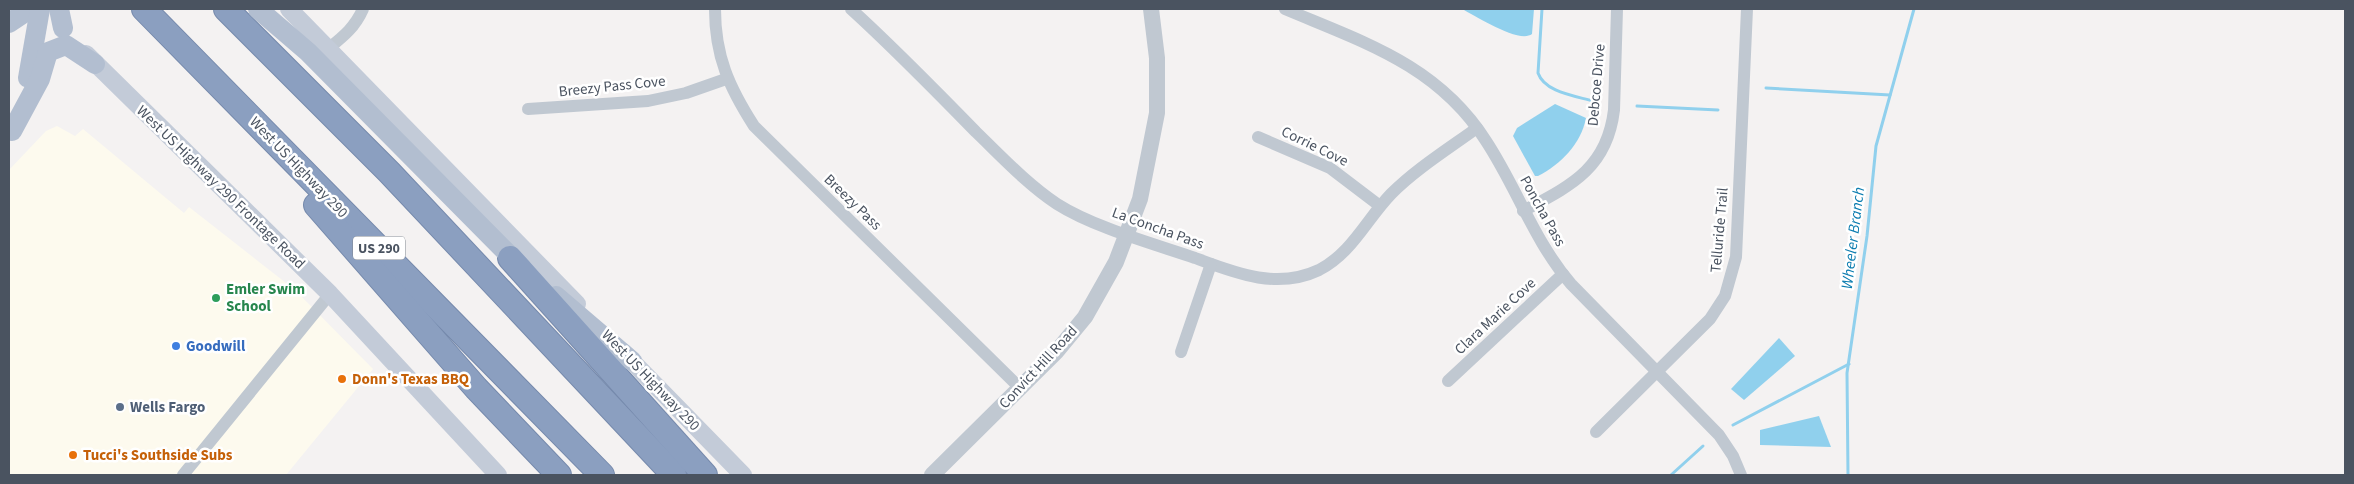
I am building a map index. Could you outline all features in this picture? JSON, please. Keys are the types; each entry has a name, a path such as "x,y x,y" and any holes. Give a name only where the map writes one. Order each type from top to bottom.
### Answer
{"highway":[{"path":"226,9 389,172 674,475"},
{"name":"US 290","path":"150,15 476,388 559,475"},
{"name":"West US Highway 290","path":"150,15 602,475"},
{"path":"510,258 705,475"}],"main road":[{"path":"9,23 30,9"},
{"path":"10,134 31,68 40,9"},
{"name":"West US Highway 290 Frontage Road","path":"47,9 61,18 95,64 330,294 498,475"},
{"path":"258,9 308,52 510,258 632,361"},
{"path":"289,9 329,48"},
{"path":"10,134 40,79 48,52 66,45 95,64"},
{"name":"West US Highway 290","path":"329,48 743,475"}],"street":[{"path":"329,48 347,34 363,9"},
{"name":"Breezy Pass","path":"715,9 717,44 726,79 754,126 780,154 1021,388"},
{"name":"La Concha Pass","path":"851,9 1022,177 1041,193 1075,214 1128,235 1211,264 1262,279 1287,279 1309,274 1329,264 1345,251 1380,206 1407,179 1477,128"},
{"name":"Convict Hill Road","path":"932,475 1058,351 1085,317 1107,279 1128,235 1145,180 1157,113 1158,83 1151,9"},
{"name":"Poncha Pass","path":"1285,9 1383,50 1410,65 1459,106 1490,148 1541,244 1563,274 1719,435 1733,456 1741,475"},
{"name":"Debcoe Drive","path":"1523,211 1564,190 1579,179 1594,162 1605,144 1612,124 1614,110 1618,9"},
{"name":"Telluride Trail","path":"1596,432 1710,319 1725,296 1734,270 1747,9"},
{"name":"Breezy Pass Cove","path":"528,109 648,101 686,93 726,79"},
{"name":"Corrie Cove","path":"1258,137 1330,168 1380,206"},
{"path":"1181,352 1211,264"},
{"name":"Clara Marie Cove","path":"1448,381 1563,274"},
{"path":"183,475 330,294"}],"shaded area":[{"path":"57,126 75,136 83,129 184,213 189,207 295,290 373,369 286,475 9,475 9,170 46,131"}],"water":[{"path":"1462,9 1534,9 1532,34 1526,36 1508,32"},
{"path":"1555,104 1586,118 1580,136 1569,152 1554,166 1535,176 1513,136 1517,128"},
{"path":"1779,338 1795,356 1744,400 1731,389"},
{"path":"1819,416 1831,447 1760,445 1760,430"}],"waterway":[{"path":"1542,9 1538,73 1542,80 1562,93 1596,102"},
{"name":"Wheeler Branch","path":"1848,475 1847,373 1867,236 1876,146 1914,9"},
{"path":"1766,88 1890,95"},
{"path":"1637,106 1718,110"},
{"path":"1733,425 1849,364"},
{"path":"1671,475 1703,446"}],"place":[{"name":"Emler Swim School","path":"216,298"},
{"name":"Goodwill","path":"176,346"},
{"name":"Donn's Texas BBQ","path":"342,379"},
{"name":"Wells Fargo","path":"120,407"},
{"name":"Tucci's Southside Subs","path":"73,455"}]}
